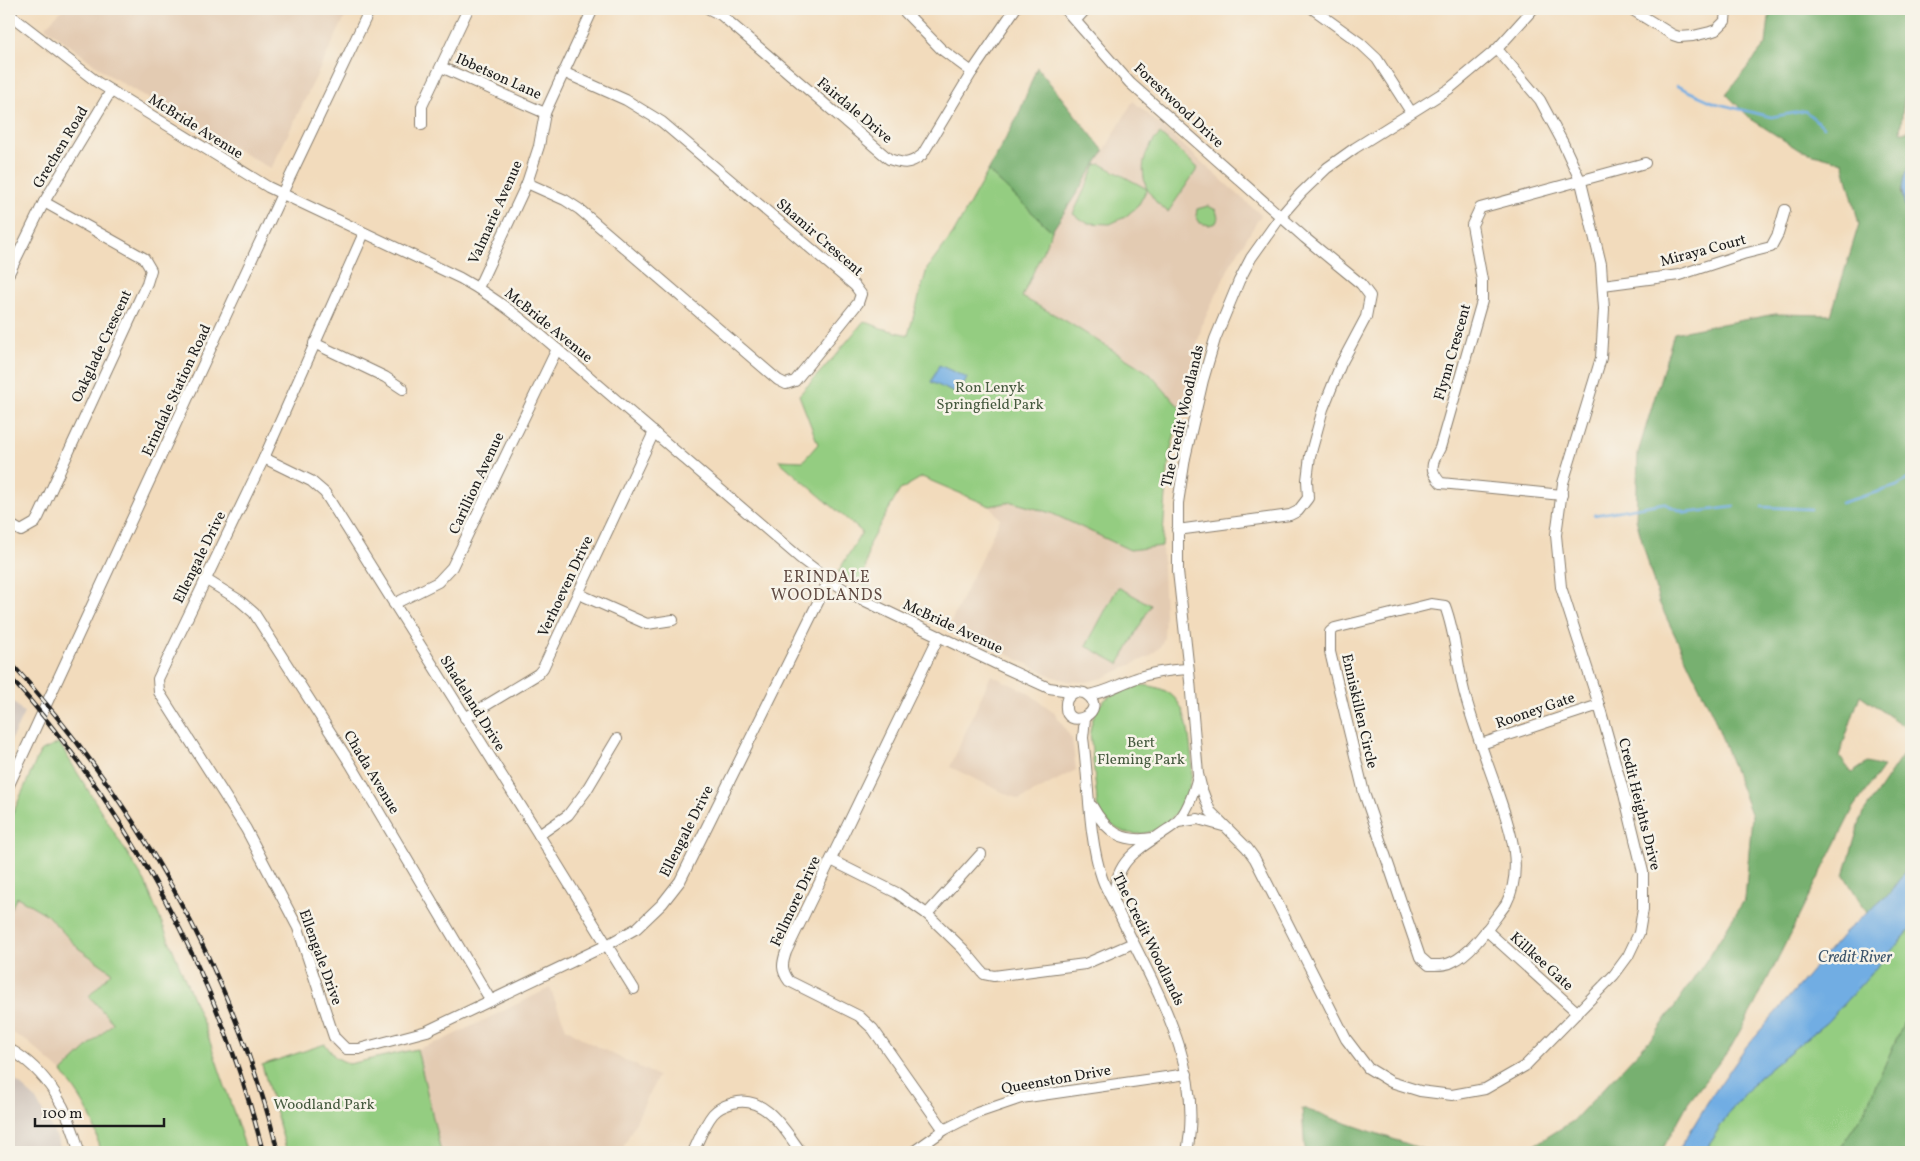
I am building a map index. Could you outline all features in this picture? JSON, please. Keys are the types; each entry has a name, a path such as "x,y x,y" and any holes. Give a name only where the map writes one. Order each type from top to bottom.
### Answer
{"street":[{"name":"Erindale Station Road","path":"9,785 370,9"},
{"path":"422,124 422,106 468,9"},
{"name":"Valmarie Avenue","path":"478,288 528,183 546,113 593,9"},
{"name":"Fairdale Drive","path":"709,9 723,12 889,159 900,163 912,162 922,155 972,72 1015,9"},
{"path":"902,9 941,48 972,72"},
{"name":"Forestwood Drive","path":"1065,9 1130,83 1361,284 1370,296 1366,318 1341,364 1323,409 1310,456 1307,480 1308,498 1298,511 1290,515 1177,530"},
{"path":"1076,20 1086,9"},
{"path":"1313,9 1360,43 1377,59 1411,112"},
{"name":"The Credit Woodlands","path":"1188,669 1180,594 1177,530 1178,503 1185,458 1203,380 1215,339 1239,281 1251,258 1281,216 1327,168 1355,148 1449,89 1496,49 1533,9"},
{"path":"1631,9 1673,35 1687,37 1716,30 1725,22 1726,9"},
{"name":"McBride Avenue","path":"10,20 111,90 260,182 478,288 517,315 557,348 800,558 829,580 874,605 1049,688 1075,692"},
{"name":"Credit Heights Drive","path":"1188,669 1198,774 1208,808 1247,848 1255,859 1346,1039 1368,1068 1391,1082 1420,1091 1452,1095 1485,1089 1525,1066 1614,975 1628,956 1639,933 1643,909 1643,872 1599,705 1561,587 1556,535 1563,483 1601,358 1604,309 1601,264 1580,182 1563,143 1540,100 1496,49"},
{"name":"Ibbetson Lane","path":"441,67 546,113"},
{"name":"Shamir Crescent","path":"528,183 565,200 579,209 778,380 786,384 796,381 858,304 861,294 854,286 662,122 626,100 563,72"},
{"name":"Grechen Road","path":"9,273 44,202 111,90"},
{"path":"1580,182 1646,164"},
{"name":"Flynn Crescent","path":"1562,495 1441,483 1435,476 1432,464 1440,448 1482,301 1482,280 1472,225 1480,208 1580,182"},
{"name":"Oakglade Crescent","path":"9,524 21,531 35,523 39,516 147,283 151,270 144,258 44,202"},
{"name":"Miraya Court","path":"1602,285 1679,275 1743,254 1772,247 1785,210"},
{"name":"Ellengale Drive","path":"364,233 264,458 158,679 159,692 246,829 298,928 334,1037 346,1049 359,1049 427,1031 607,945 637,928 662,904 680,880 829,580"},
{"path":"314,343 385,378 403,389"},
{"name":"Carillion Avenue","path":"394,604 438,582 452,566 557,348"},
{"name":"Verhoeven Drive","path":"465,718 538,674 543,668 654,432"},
{"name":"Shadeland Drive","path":"264,458 311,481 325,493 634,990"},
{"name":"Chada Avenue","path":"205,580 239,600 254,613 350,763 491,1000"},
{"path":"579,594 647,624 673,620"},
{"name":"Enniskillen Circle","path":"1431,604 1446,606 1452,624 1465,694 1506,820 1515,863 1511,895 1486,930 1466,954 1452,962 1429,965 1420,957 1364,793 1330,652 1330,632 1335,628 1431,604"},
{"name":"Fellmore Drive","path":"940,636 786,952 782,966 784,974 790,981 859,1016 873,1028 944,1130"},
{"path":"1088,695 1105,692 1137,678 1160,672 1188,669"},
{"name":"McBride Avenue","path":"1049,688 1065,706"},
{"path":"1093,707 1088,695 1084,692 1075,692 1068,698 1065,706 1072,717 1085,718 1092,712 1093,707 1105,692"},
{"name":"Rooney Gate","path":"1481,744 1599,705"},
{"name":"The Credit Woodlands","path":"1072,717 1082,738"},
{"name":"The Credit Woodlands","path":"1085,718 1082,738 1098,863 1105,887 1172,1024 1187,1074 1190,1111 1190,1139 1187,1152"},
{"path":"539,835 568,815 586,791 617,739"},
{"path":"1114,904 1116,882 1129,856 1178,822 1191,799 1198,774"},
{"path":"1090,801 1102,822 1116,835 1129,839 1157,837"},
{"path":"1178,822 1198,819 1225,826"},
{"path":"926,914 981,854"},
{"path":"831,860 897,893 926,914 963,949 984,974 994,976 1084,964 1132,943"},
{"name":"Killkee Gate","path":"1486,930 1578,1013"},
{"path":"9,1049 32,1066 57,1096 72,1127 79,1152"},
{"name":"Queenston Drive","path":"913,1152 944,1130 976,1113 1021,1098 1187,1074"},
{"path":"693,1152 707,1123 718,1110 736,1102 745,1102 754,1103 769,1111 801,1152"}],"shaded area":[{"path":"63,9 349,9 271,169 110,76 45,27"},
{"path":"1133,101 1261,215 1230,265 1202,325 1181,409 1149,373 1066,321 1022,297 1052,231 1104,151"},
{"path":"1012,502 1051,513 1130,550 1162,546 1165,614 1164,638 1160,647 1150,656 1103,678 1087,682 1068,681 1054,677 949,626 1000,519 990,506"},
{"path":"991,675 1027,692 1054,712 1072,739 1076,770 1019,800 950,767"},
{"path":"9,697 24,713 9,744"},
{"path":"17,897 46,914 78,948 112,972 92,1000 113,1023 62,1072 28,1042 9,1031 9,912"},
{"path":"550,988 566,1028 586,1041 658,1076 621,1152 441,1152 417,1049 441,1041"},
{"path":"9,1075 35,1098 57,1138 60,1152 9,1152"}],"green space":[{"path":"1770,9 1911,9 1908,67 1900,132 1908,132 1911,110 1911,165 1909,165 1901,192 1911,225 1911,718 1906,728 1860,695 1839,756 1852,773 1867,763 1883,767 1853,809 1754,1006 1731,1047 1688,1103 1661,1152 1523,1152 1573,1121 1657,1032 1745,899 1752,816 1713,715 1659,602 1636,519 1638,453 1674,333 1775,314 1831,315 1859,224 1843,162 1799,150 1751,119 1726,94 1766,44"},
{"path":"1037,67 1104,151 1052,231 988,171 1018,116"},
{"path":"1160,134 1198,168 1168,212 1156,202 1147,189 1143,166 1150,146"},
{"path":"1101,164 1147,189 1138,206 1125,217 1110,224 1087,223 1073,214 1096,165"},
{"name":"Ron Lenyk Springfield Park","path":"988,171 1052,231 1022,297 1066,321 1149,373 1181,409 1169,457 1162,546 1130,550 1051,513 1012,502 990,506 922,477 900,490 869,544 865,573 870,589 838,572 862,532 778,460 803,461 818,444 799,395 864,321 881,328 908,335 927,269 953,234"},
{"path":"1208,206 1216,210 1218,218 1216,223 1209,225 1200,223 1196,216 1197,209"},
{"path":"1118,587 1151,605 1119,664 1086,646"},
{"name":"Bert Fleming Park","path":"1136,685 1161,689 1177,701 1186,719 1192,770 1191,782 1182,804 1167,823 1146,833 1134,834 1117,829 1104,818 1098,808 1090,732 1099,706 1110,696"},
{"path":"59,743 145,882 206,1030 247,1152 99,1152 95,1129 87,1109 62,1072 113,1023 89,996 112,972 78,948 46,914 17,897 9,912 9,822 40,752"},
{"path":"1911,743 1911,862 1890,893 1867,913 1844,875 1862,815"},
{"path":"1911,929 1911,996 1907,1015 1864,1112 1837,1152 1708,1152 1709,1144 1728,1114 1759,1077 1827,1022"},
{"path":"1911,996 1911,1152 1837,1152 1864,1112 1907,1015"},
{"name":"Woodland Park","path":"325,1044 335,1057 349,1064 417,1049 441,1152 287,1152 262,1065"},
{"path":"1302,1108 1431,1152 1305,1152"}],"water":[{"path":"1910,165 1911,225 1902,188 1903,180"},
{"path":"939,365 967,378 959,395 931,382"},
{"name":"Credit River","path":"1911,862 1911,929 1827,1022 1759,1077 1728,1114 1709,1144 1708,1152 1678,1152 1707,1103 1745,1048 1845,932 1890,893"}],"waterway":[{"path":"1677,86 1715,103 1771,117 1805,111 1824,127"},
{"path":"1841,503 1897,486 1911,477"},
{"path":"1594,515 1663,503 1686,513 1734,507"},
{"path":"1762,507 1811,509"}],"railway":[{"path":"9,661 55,715 98,771 138,829 174,890 206,953 234,1017 258,1084 278,1152"},
{"path":"9,676 93,782 130,839 165,899 195,960 222,1023 245,1087 263,1152"}],"district":[{"name":"ERINDALE WOODLANDS","path":"827,585"}]}
